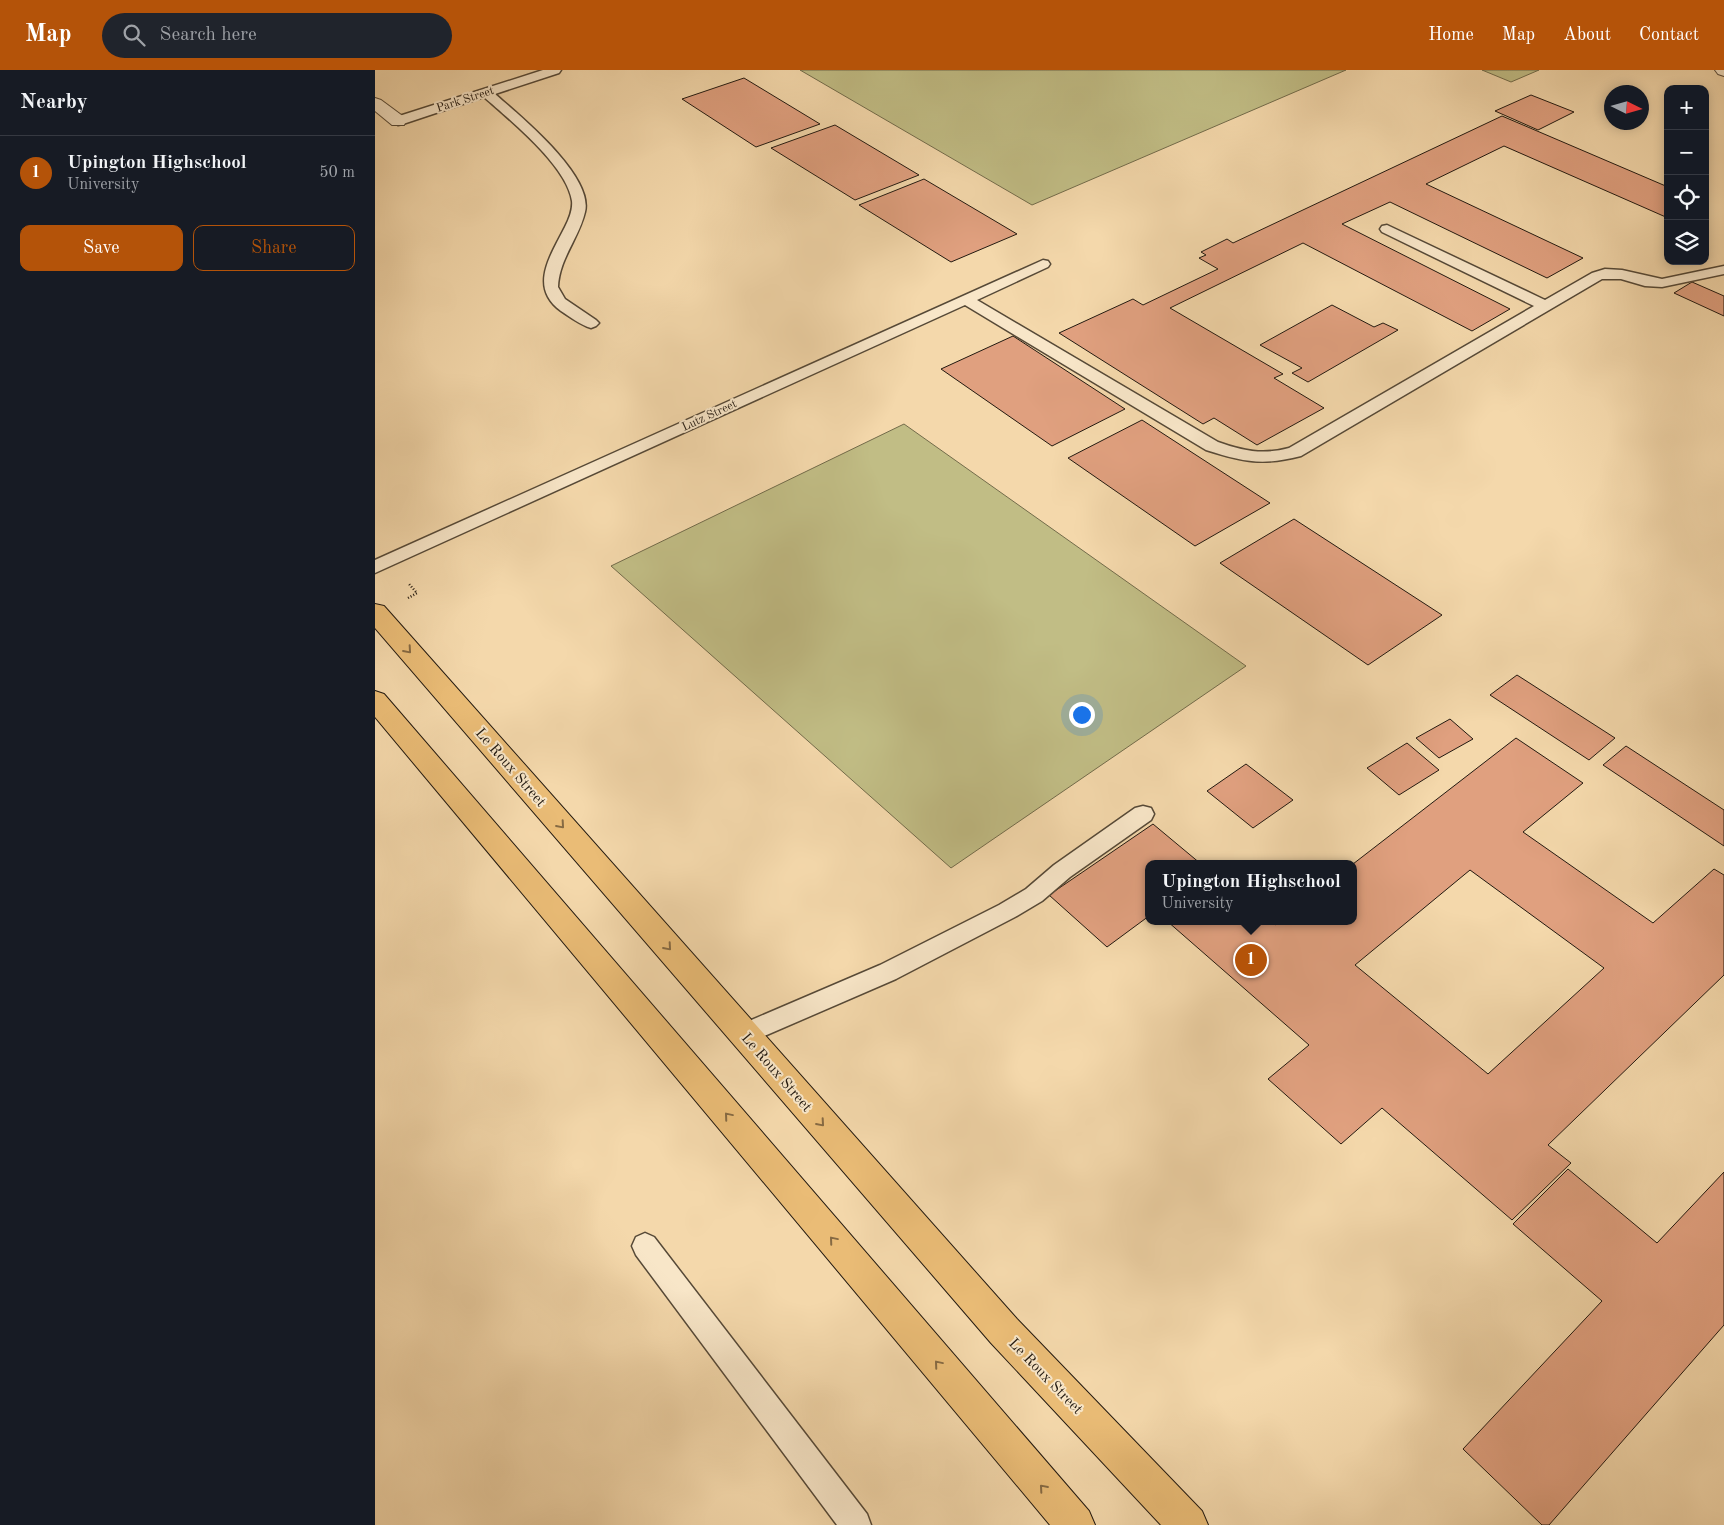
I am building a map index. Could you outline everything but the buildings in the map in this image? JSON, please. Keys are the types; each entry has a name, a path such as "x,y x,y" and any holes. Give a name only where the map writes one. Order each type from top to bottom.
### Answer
{"highway":[{"name":"Le Roux Street","path":"375,612 1004,1332 1188,1525"},
{"path":"375,700 1075,1525"}],"street":[{"path":"375,103 391,123"}],"lane":[{"name":"Park Street","path":"391,123 555,70"},
{"path":"486,92 537,140 566,172 579,199 579,213 563,244 551,279 551,293 560,303 591,323"},
{"path":"1387,229 1545,306"},
{"name":"Lutz Street","path":"375,567 1043,264"},
{"path":"965,299 1211,446 1250,459 1275,458 1295,452 1545,306 1606,273 1615,273 1646,282 1663,283 1690,275 1724,270"},
{"path":"744,1034 888,972 1007,911 1034,896 1062,871 1143,814"},
{"path":"645,1246 856,1525"}],"shaded area":[{"path":"800,70 1346,70 1032,205"},
{"path":"1482,70 1539,70 1511,82"},
{"path":"904,424 1246,666 951,868 611,566"}],"place":[{"name":"Upington Highschool","path":"1251,960"}]}
